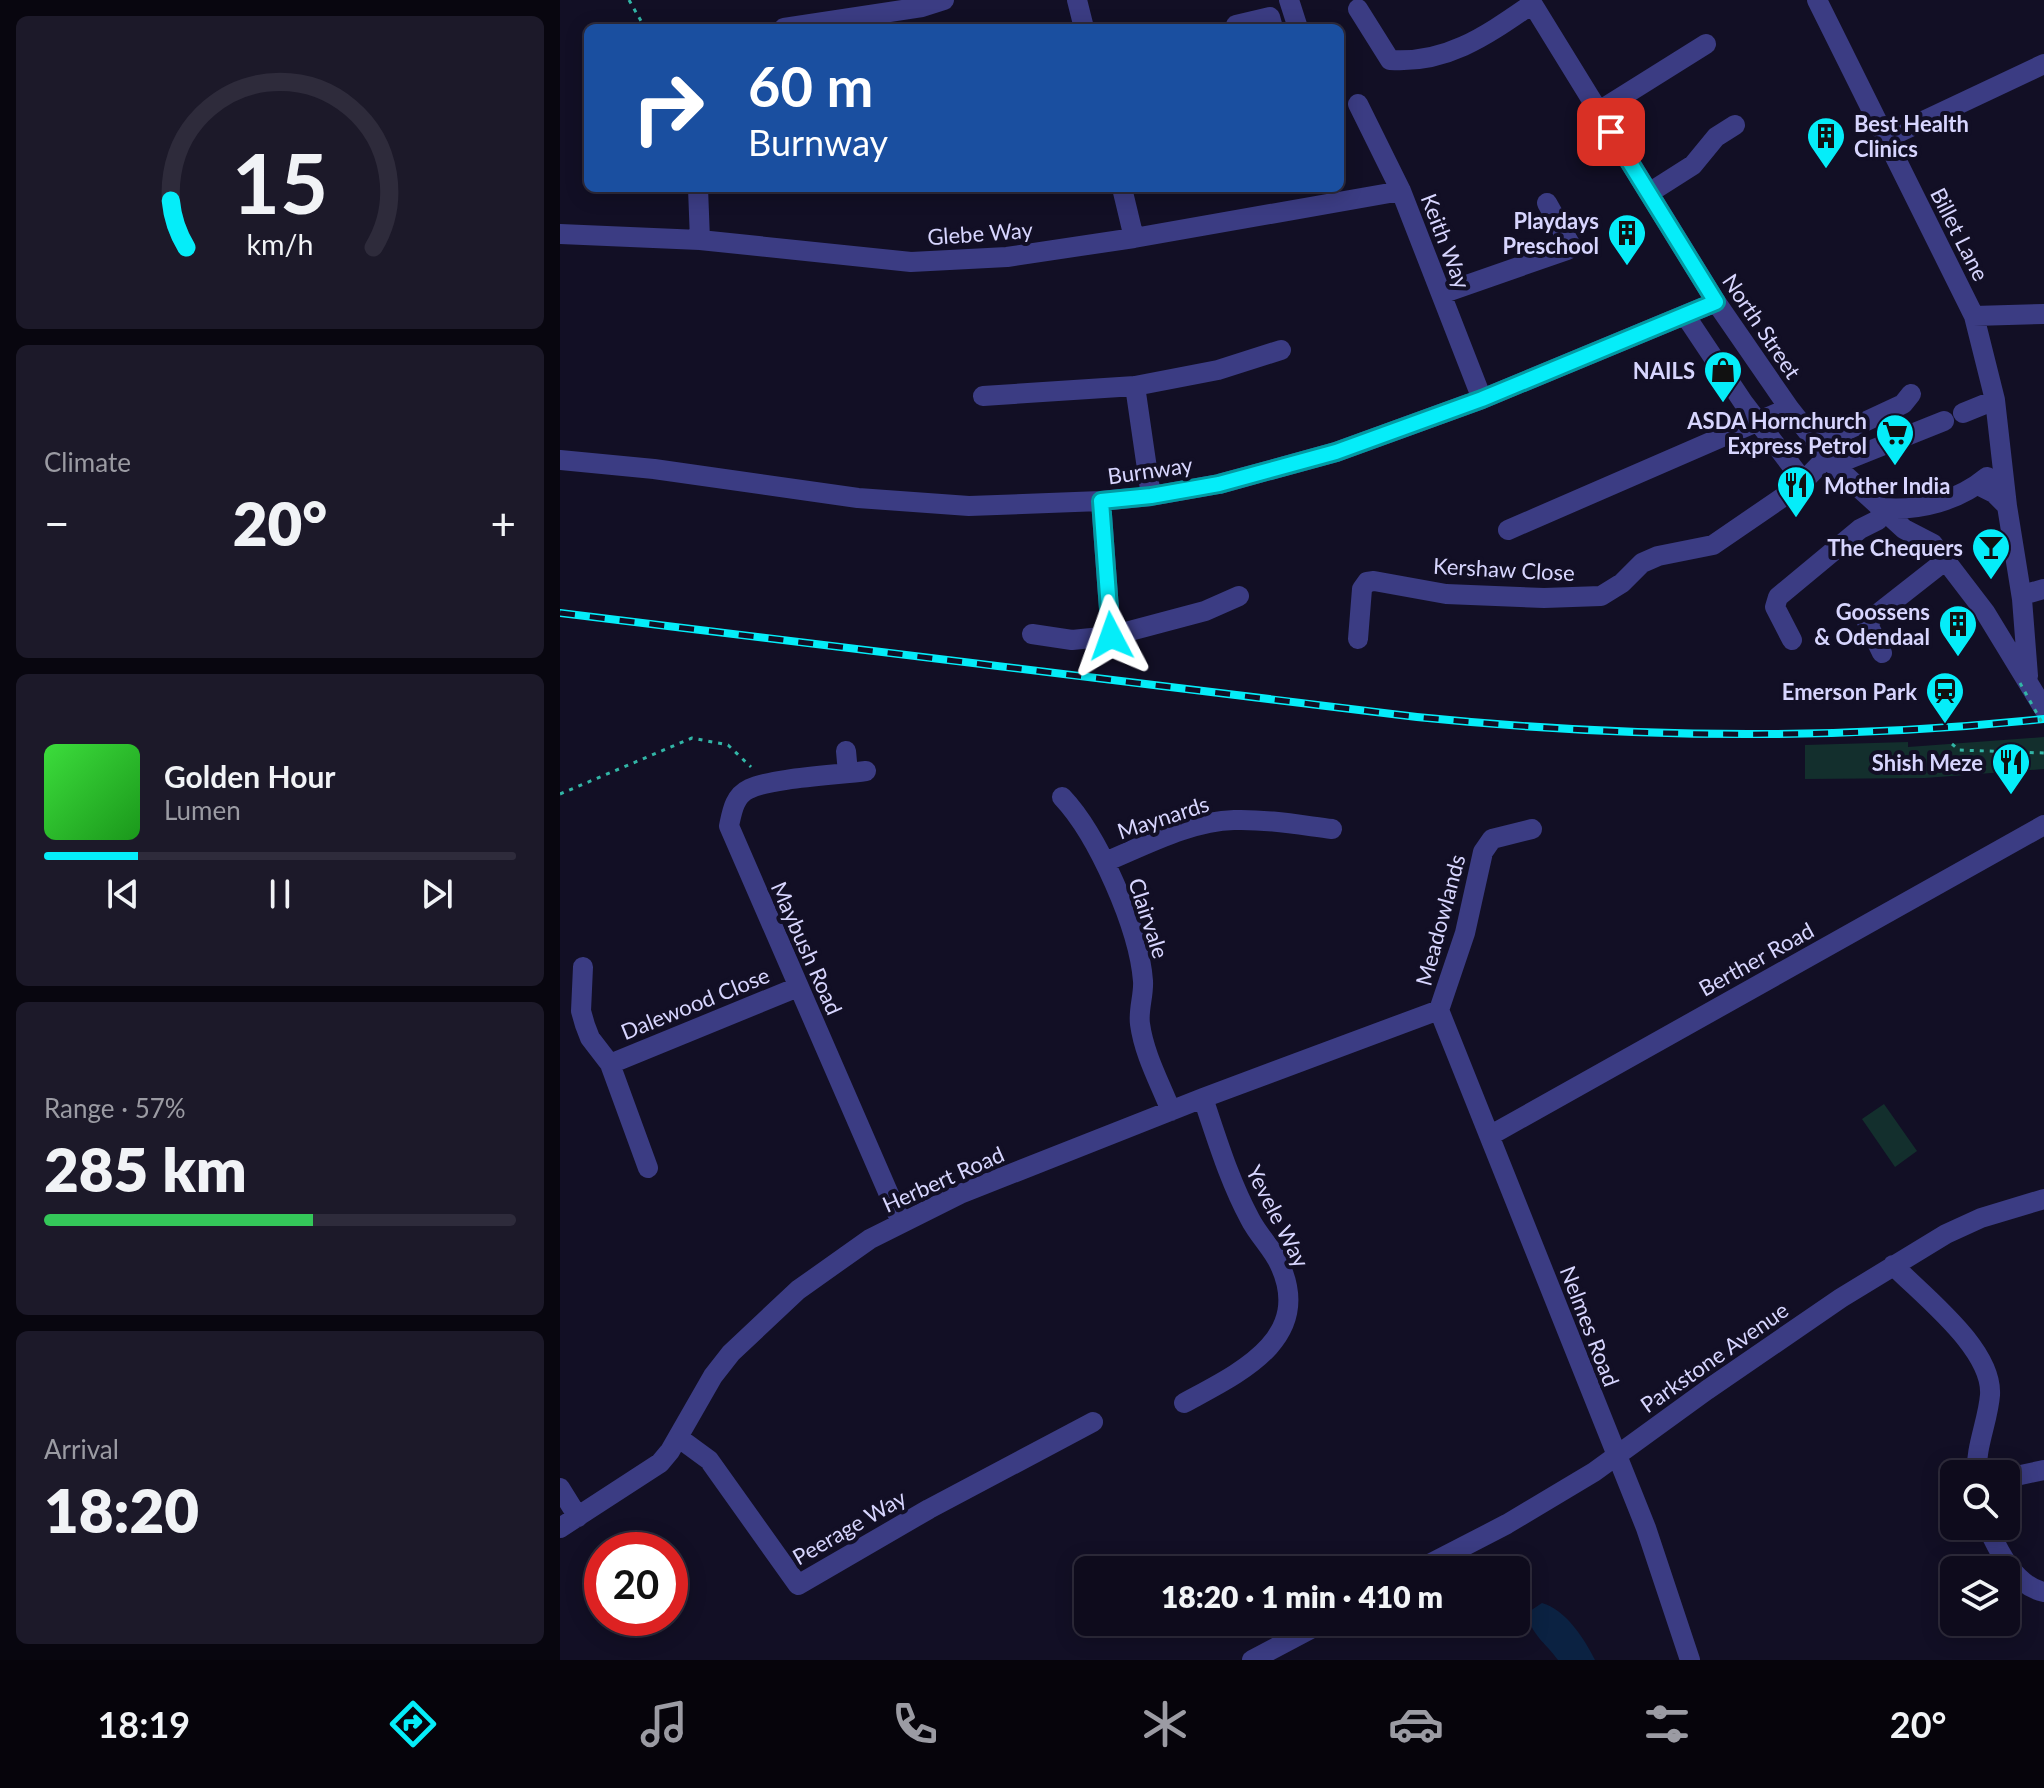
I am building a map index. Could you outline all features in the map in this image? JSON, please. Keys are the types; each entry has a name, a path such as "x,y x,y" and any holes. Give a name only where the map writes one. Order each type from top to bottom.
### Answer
{"street":[{"path":"810,24 922,7 944,0"},
{"path":"1077,0 1083,24"},
{"path":"1289,0 1297,24"},
{"name":"Billet Lane","path":"1817,0 1974,316 1995,400 2007,506 2022,597 2024,681"},
{"path":"1358,9 1390,60 1414,62 1469,46 1531,2"},
{"name":"North Street","path":"1531,2 1716,302 1789,408 1826,456 1904,529 1940,552 1985,612 2024,681 2044,709"},
{"path":"1240,24 1270,17 1272,24"},
{"path":"1599,111 1706,44"},
{"path":"1885,139 2044,64"},
{"name":"Keith Way","path":"1358,104 1401,191 1482,399"},
{"path":"1649,193 1693,165 1716,137 1735,125"},
{"name":"Glebe Way","path":"560,234 700,240 911,262 1007,257 1401,191"},
{"path":"698,192 700,240"},
{"path":"1123,192 1134,238"},
{"path":"1441,294 1567,250 1570,244 1547,203"},
{"name":"Burnway","path":"560,460 654,469 858,498 969,506 1151,496 1219,484 1336,452 1482,399 1716,302"},
{"path":"1974,316 2044,314"},
{"path":"1685,315 1758,422 1804,482"},
{"path":"983,396 1135,386 1218,370 1281,350"},
{"path":"1135,386 1151,496"},
{"path":"1826,456 1903,404 1911,394"},
{"path":"1826,456 1954,417 1995,400"},
{"path":"1508,530 1789,408"},
{"path":"1792,640 1775,607 1778,597 1860,529 1878,520 1883,508 1909,510 1931,506 1978,485 1994,470 1999,437"},
{"name":"Kershaw Close","path":"1358,639 1362,589 1367,582 1446,594 1544,598 1601,596 1622,583 1642,563 1658,556 1713,545 1741,528 1804,482 1826,456"},
{"path":"1978,485 1994,493 2007,506"},
{"path":"1101,501 1111,636"},
{"path":"1882,653 1867,622 1940,552 1927,524 1931,506"},
{"path":"1985,612 2001,612 2014,606 2022,597 2044,589"},
{"path":"1032,634 1072,640 1111,636 1205,611 1239,596"},
{"name":"Maybush Road","path":"846,751 857,772 747,790 734,804 729,826 901,1222"},
{"name":"Clairvale","path":"1062,797 1087,828 1105,862 1136,944 1143,982 1140,1021 1146,1048 1171,1111"},
{"name":"Maynards","path":"1105,862 1161,839 1231,820 1282,822 1332,829"},
{"name":"Berther Road","path":"1491,1135 2044,825"},
{"name":"Meadowlands","path":"1439,1010 1465,933 1483,852 1492,839 1532,829"},
{"name":"Dalewood Close","path":"583,967 581,1011 585,1025 590,1038 610,1064 648,1168"},
{"name":"Dalewood Close","path":"610,1064 798,987"},
{"name":"Nelmes Road","path":"1439,1010 1646,1528 1690,1660"},
{"name":"Herbert Road","path":"560,1528 660,1463 679,1438 713,1376 748,1335 834,1263 901,1222 960,1194 1203,1098 1439,1010"},
{"name":"Yevele Way","path":"1184,1403 1238,1374 1261,1357 1279,1335 1285,1321 1289,1292 1280,1264 1238,1197 1203,1098"},
{"name":"Parkstone Avenue","path":"1445,1556 1507,1524 1616,1457 1707,1390 1893,1265 1981,1218 2044,1199"},
{"path":"1893,1265 1923,1297 1956,1325 1987,1374 1990,1394 1979,1460"},
{"name":"Peerage Way","path":"679,1438 709,1460 798,1585 929,1509 1093,1422"},
{"path":"2020,1475 2044,1470"},
{"path":"560,1488 578,1517"},
{"path":"1993,1540 1998,1551 2028,1589 2044,1592"},
{"path":"1252,1660 1297,1636"}],"path":[{"path":"629,0 643,24"},
{"path":"2024,681 2044,726"},
{"path":"560,794 692,738 728,745 770,784"},
{"path":"1952,744 1959,750 2044,753"}],"green space":[{"path":"2044,737 2044,769 1925,778 1805,779 1805,745 1908,742 1908,747"},
{"path":"1884,1104 1917,1151 1895,1167 1862,1119"}],"water":[{"path":"1542,1603 1559,1612 1580,1634 1595,1660 1558,1660 1535,1633 1530,1623 1530,1611"}],"railway":[{"path":"560,613 1495,724 1652,733 1808,734 2044,719"}],"place":[{"name":"Best Health Clinics","path":"1826,170"},
{"name":"Playdays Preschool","path":"1627,267"},
{"name":"NAILS","path":"1723,404"},
{"name":"ASDA Hornchurch Express Petrol","path":"1895,467"},
{"name":"Mother India","path":"1796,519"},
{"name":"The Chequers","path":"1991,581"},
{"name":"Goossens & Odendaal","path":"1958,658"},
{"name":"Emerson Park","path":"1945,725"},
{"name":"Shish Meze","path":"2011,796"}],"route":[{"path":"1111,636 1101,501 1219,484 1336,452 1482,399 1716,302 1611,132"}]}
